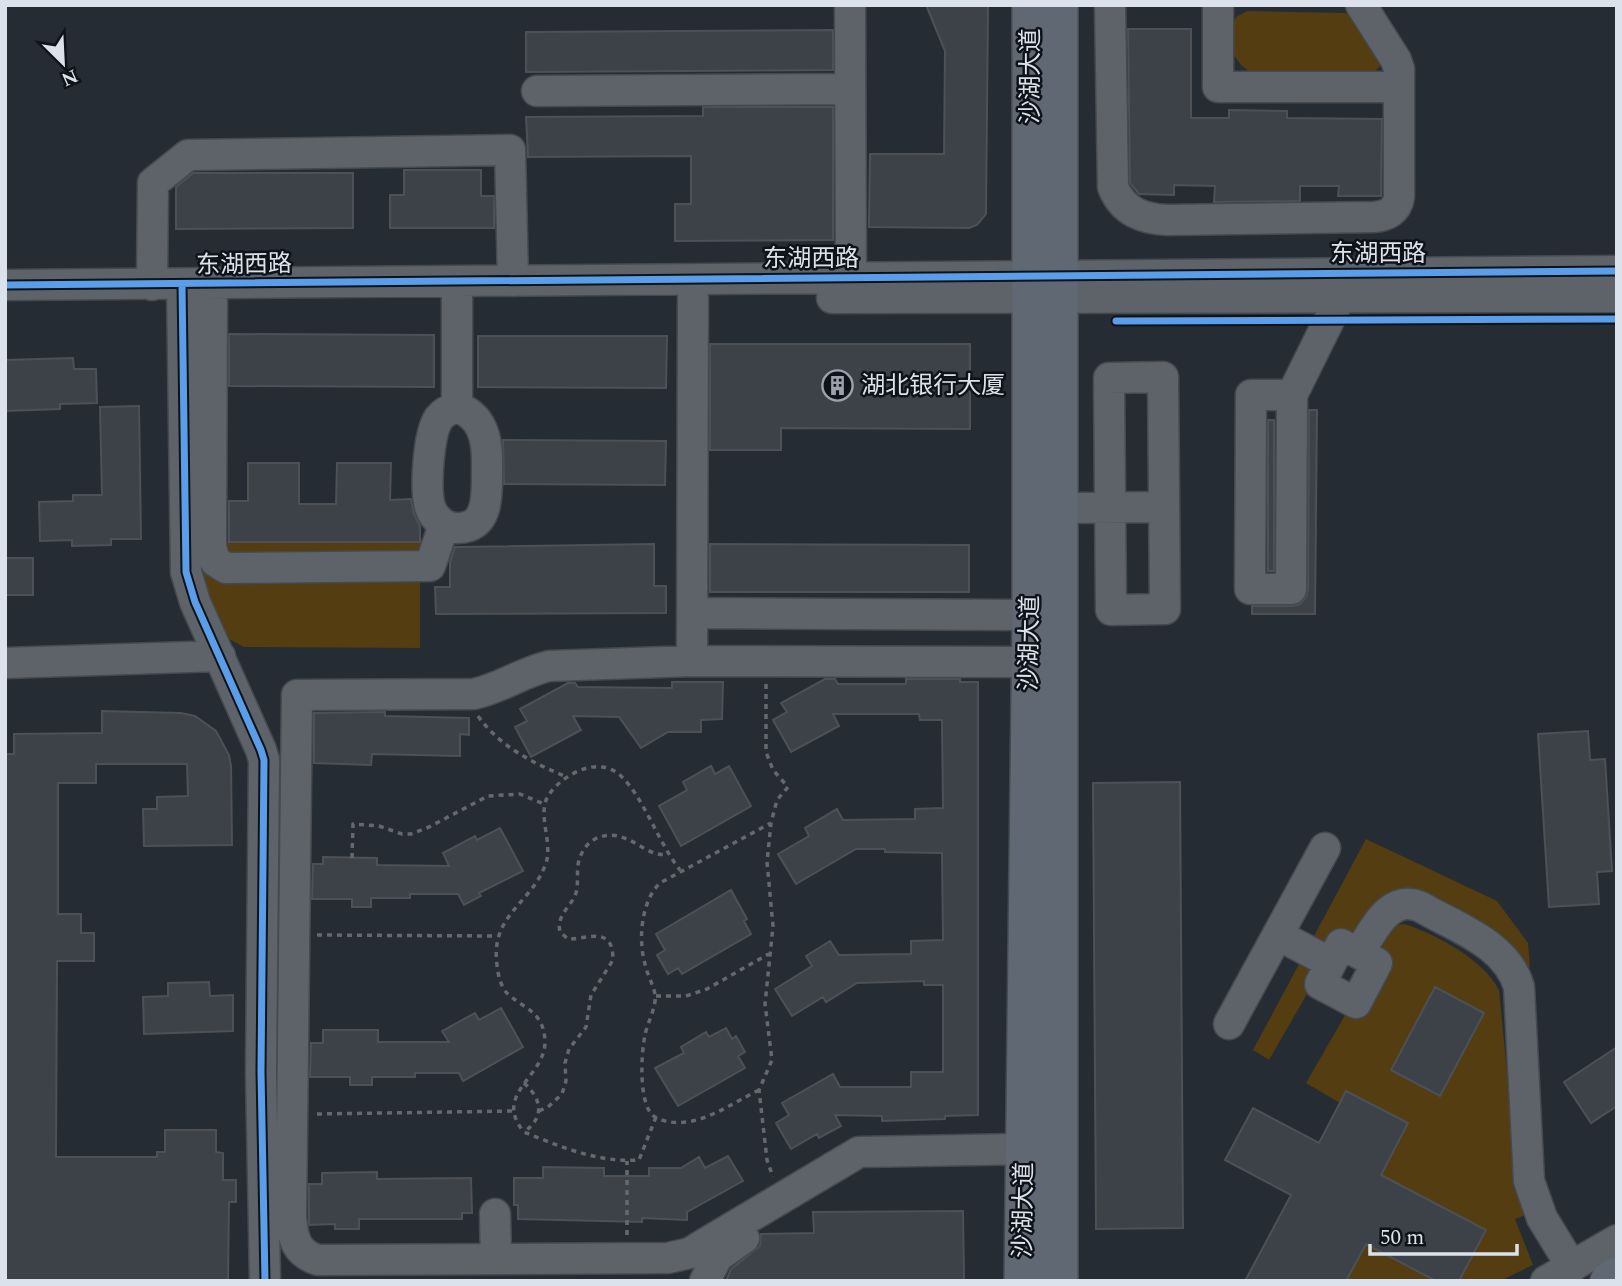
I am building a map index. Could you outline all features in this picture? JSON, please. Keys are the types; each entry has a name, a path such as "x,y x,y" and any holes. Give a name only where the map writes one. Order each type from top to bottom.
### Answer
{"main road":[{"name":"沙湖大道","path":"1031,5 1058,508 1059,1281"},
{"name":"沙湖大道","path":"1023,1281 1031,615 1059,5"},
{"path":"1609,1281 1617,1276"}],"street":[{"path":"849,5 850,278"},
{"path":"1110,5 1113,187 1122,203 1140,216 1168,220 1386,215 1396,206 1399,197 1399,69 1361,5"},
{"path":"1218,5 1218,87 1399,88"},
{"path":"537,91 850,89"},
{"path":"265,1281 261,1072 264,760 195,602 186,572 172,289 153,183 188,155 510,150 513,281"},
{"name":"东湖西路","path":"5,285 172,289 212,298 693,298 1617,271"},
{"name":"东湖西路","path":"5,298 172,289 513,281 850,278 1340,298 1617,297"},
{"path":"212,298 211,547 215,561 226,568 430,566 444,525"},
{"path":"457,298 457,407"},
{"path":"692,660 693,298"},
{"path":"1292,395 1251,395 1250,589 1291,589 1292,395 1340,298"},
{"path":"1109,377 1163,377 1165,609 1111,610 1110,508 1109,377"},
{"path":"457,407 472,415 484,436 488,499 482,516 475,523 458,528 444,525 430,509 429,454 430,441 438,419 457,407"},
{"path":"1058,508 1164,507"},
{"path":"693,612 1031,615"},
{"path":"848,632 940,631 940,615"},
{"path":"5,663 220,656"},
{"path":"1026,1158 859,1152 701,1246 679,1256 318,1260 303,1254 295,1242 291,1218 298,695 474,694 549,666 692,660 1030,662"},
{"path":"1229,1024 1325,848"},
{"path":"1278,935 1345,958 1386,913 1409,903 1492,947 1506,960 1515,973 1519,987 1529,1181 1542,1217 1573,1267"},
{"path":"705,1281 723,1251 863,1167 1026,1158"},
{"path":"495,1214 496,1259"},
{"path":"1546,1281 1617,1240"}],"path":[{"path":"766,661 766,752 773,770 788,788 777,800 766,862 773,926 765,1004 772,1060 759,1090 769,1167 774,1180 787,1195"},
{"path":"474,694 477,714 494,735 529,761 567,777"},
{"path":"656,1117 639,1160 618,1161 575,1151 524,1132 518,1124 514,1102 523,1083 536,1070 545,1044 543,1031 535,1014 509,995 502,984 496,963 497,936 545,865 548,843 544,804 550,793 567,777 591,767 601,766 618,773 635,796 667,854 680,870"},
{"path":"352,858 353,824 379,826 402,834 411,834 488,796 520,794 544,804"},
{"path":"759,1090 688,1123 656,1117 647,1110 644,1102 642,1050 656,996 643,957 643,928 652,892 660,883 771,823"},
{"path":"539,1111 548,1107 562,1094 566,1082 565,1063 569,1049 586,1027 591,995 613,960 611,946 604,938 595,935 568,939 560,932 560,921 576,892 579,861 584,848 597,838 614,835 658,854 667,854"},
{"path":"294,935 497,936"},
{"path":"656,996 686,996 707,989 772,952"},
{"path":"523,1083 536,1098 539,1111 534,1124 524,1132"},
{"path":"292,1115 514,1111"},
{"path":"627,1161 627,1222"}],"shaded area":[{"path":"1247,11 1345,13 1353,17 1383,63 1372,74 1251,73 1234,55 1234,22 1236,17"},
{"path":"203,542 420,542 420,648 244,647 229,639 204,586"},
{"path":"1366,839 1497,901 1528,943 1530,967 1519,967 1416,894 1357,941 1342,933 1269,1060 1253,1050"},
{"path":"1405,924 1431,935 1471,958 1499,990 1518,1184 1526,1215 1515,1219 1533,1265 1500,1281 1459,1281 1381,1175 1408,1123 1347,1091 1340,1103 1306,1083 1348,1010 1361,1017 1391,964 1382,953 1380,939 1396,925"},
{"path":"1365,1244 1436,1281 1346,1281"}],"building":[{"path":"926,5 988,5 986,214 977,225 969,228 869,227 870,154 944,154 945,51"},
{"path":"1128,29 1191,29 1191,118 1229,118 1229,110 1287,111 1287,118 1382,119 1381,196 1338,196 1339,186 1300,186 1300,201 1214,202 1215,186 1174,185 1174,195 1139,194 1130,183"},
{"path":"833,30 833,70 526,72 526,32"},
{"path":"703,107 833,107 833,240 675,241 675,204 691,204 691,156 528,157 526,117 703,116"},
{"path":"404,170 481,170 481,196 494,196 494,228 390,228 390,195 404,195"},
{"path":"193,173 353,173 353,228 176,229 176,187"},
{"path":"229,334 434,335 434,387 229,386"},
{"path":"478,336 667,336 666,388 478,387"},
{"name":"湖北银行大厦","path":"710,344 970,344 970,429 781,428 781,450 710,450"},
{"path":"73,358 74,369 96,369 97,403 60,404 60,409 5,411 5,360"},
{"path":"139,406 141,539 111,539 111,545 72,546 72,540 40,541 39,502 73,501 73,495 102,495 100,407"},
{"path":"1309,410 1317,410 1315,614 1252,614 1252,606 1292,606 1300,604 1306,597"},
{"path":"1268,420 1274,420 1274,571 1268,571"},
{"path":"503,440 666,441 665,485 504,484"},
{"path":"248,463 299,463 299,504 336,504 337,463 391,463 390,500 411,499 420,526 420,542 229,542 229,501 248,501"},
{"path":"654,544 654,586 666,586 666,613 436,614 435,587 450,587 450,562 455,547"},
{"path":"710,544 969,545 969,592 710,592"},
{"path":"5,558 33,558 33,595 5,595"},
{"path":"825,679 835,679 838,684 906,684 906,679 960,679 960,682 978,682 978,1115 882,1121 882,1116 835,1115 841,1126 819,1138 817,1134 791,1149 776,1123 789,1115 782,1103 833,1074 840,1087 911,1087 911,1072 943,1072 943,985 924,985 924,981 857,983 826,1002 823,997 792,1016 775,989 812,966 806,956 830,941 839,955 911,954 911,941 943,940 942,853 856,849 796,884 778,854 809,836 805,828 837,809 843,820 915,819 915,809 943,808 942,720 920,720 919,714 833,714 839,726 791,752 773,720 787,712 781,703"},
{"path":"672,682 723,682 722,719 701,720 701,732 668,732 641,748 619,717 573,716 581,730 531,757 515,727 527,721 520,709 568,683 575,683 578,687 672,688"},
{"path":"102,711 181,713 195,716 216,731 229,755 231,766 232,845 144,846 143,809 157,809 157,797 188,796 187,764 96,764 96,783 58,783 58,914 81,914 81,933 94,933 94,961 57,961 56,1157 157,1157 157,1152 165,1152 165,1130 216,1130 216,1152 223,1153 223,1180 236,1180 236,1202 229,1202 228,1281 5,1281 5,754 14,754 14,734 102,733"},
{"path":"385,712 385,716 469,718 469,735 460,734 460,756 372,754 371,765 314,763 314,713"},
{"path":"1588,731 1590,760 1605,759 1612,871 1597,872 1599,904 1549,907 1538,734"},
{"path":"711,766 715,774 729,766 751,806 681,846 659,806 687,790 683,782"},
{"path":"1180,782 1183,1228 1096,1229 1093,783"},
{"path":"500,828 523,871 479,893 481,896 464,905 458,894 410,894 410,898 371,898 371,907 352,907 352,899 312,899 313,864 323,864 323,857 377,858 377,865 449,866 443,853 475,836 477,840"},
{"path":"731,890 747,919 744,921 751,934 682,974 678,968 668,974 657,955 665,950 656,934"},
{"path":"209,982 210,996 233,995 233,1031 144,1034 143,997 168,996 168,983"},
{"path":"1435,987 1484,1013 1440,1096 1391,1070"},
{"path":"501,1008 523,1047 463,1081 459,1073 372,1077 372,1085 350,1085 350,1077 310,1077 311,1043 323,1043 323,1030 378,1030 378,1042 449,1042 442,1031 475,1013 479,1020"},
{"path":"726,1028 732,1039 736,1036 745,1052 738,1056 745,1068 678,1106 655,1068 684,1053 681,1047 706,1032 709,1037"},
{"path":"1617,1047 1617,1106 1591,1123 1564,1082"},
{"path":"1346,1091 1408,1123 1381,1175 1486,1230 1459,1281 1436,1281 1366,1244 1346,1281 1245,1281 1291,1195 1225,1160 1253,1108 1319,1143"},
{"path":"728,1156 743,1181 687,1212 687,1220 642,1218 642,1222 518,1219 518,1205 514,1205 514,1178 543,1178 543,1167 604,1168 604,1176 649,1176 649,1168 681,1168 699,1157 705,1168"},
{"path":"377,1172 377,1179 471,1178 472,1213 462,1213 462,1219 359,1219 359,1229 335,1229 335,1224 309,1225 309,1184 322,1184 322,1173"},
{"path":"963,1211 964,1281 726,1281 731,1269 760,1246 761,1234 814,1233 813,1212"}],"cycle path":[{"path":"5,285 1617,271"},
{"path":"182,284 186,572 195,602 264,760 261,1072 265,1281"},
{"path":"1116,321 1617,319"}],"place":[{"name":"湖北银行大厦","path":"838,386"}]}
